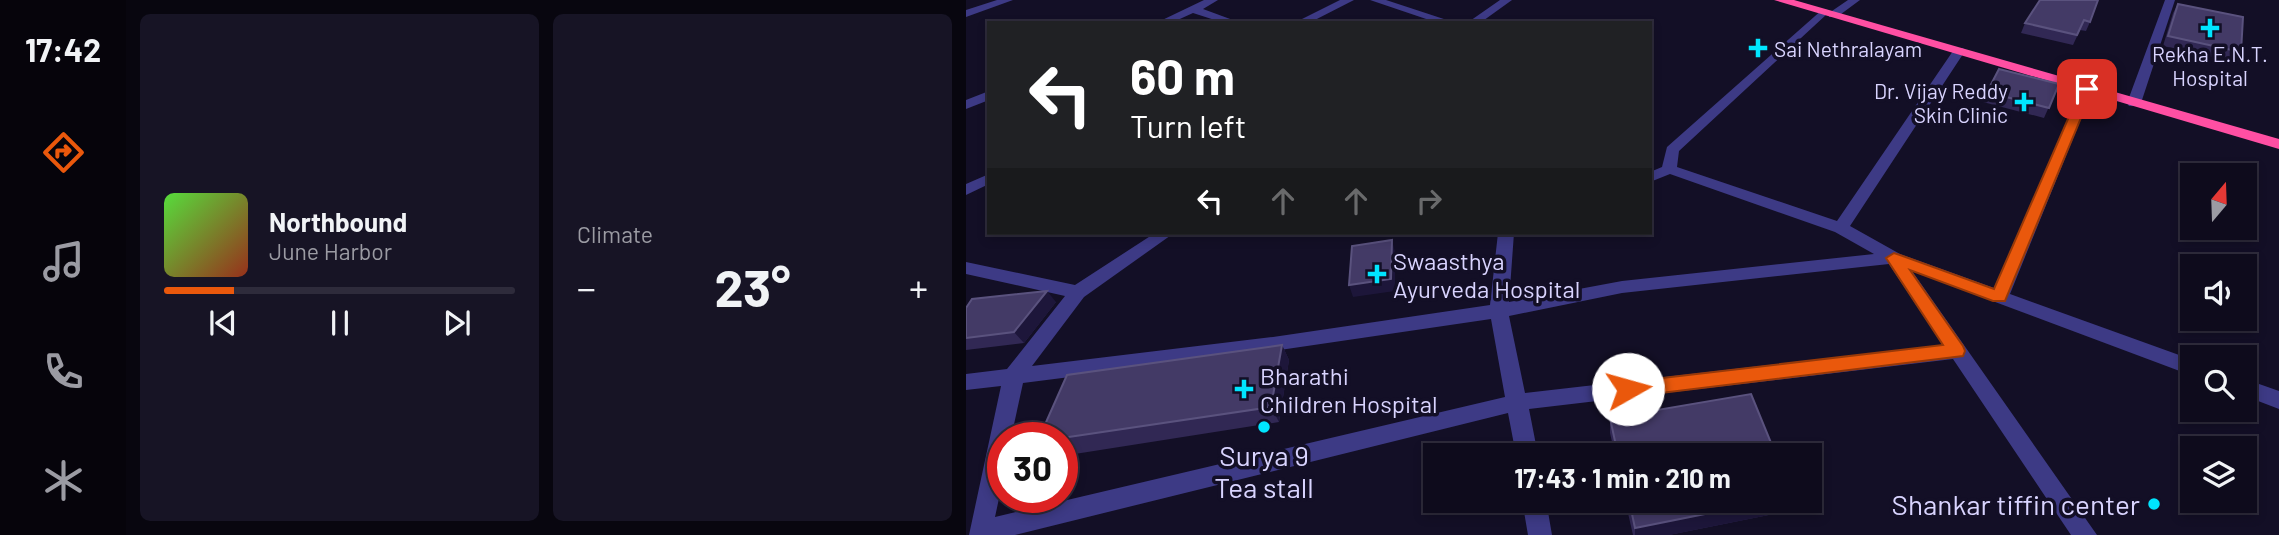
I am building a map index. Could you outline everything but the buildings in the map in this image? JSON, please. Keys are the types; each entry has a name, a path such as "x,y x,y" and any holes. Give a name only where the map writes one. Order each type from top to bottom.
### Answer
{"highway":[{"path":"1780,0 2279,144"}],"street":[{"path":"966,14 1008,0"},
{"path":"1166,21 1213,0"},
{"path":"1303,21 1349,0"},
{"path":"1375,0 1444,21"},
{"path":"1475,21 1507,0"},
{"path":"1669,169 1672,150 1828,14 1855,0"},
{"path":"2134,103 2170,0"},
{"path":"1193,9 1230,21"},
{"path":"1841,228 1959,51"},
{"path":"1999,297 2087,89"},
{"path":"966,105 987,96"},
{"path":"1652,177 1669,169 1841,228 1894,258 2180,363"},
{"path":"966,190 987,179"},
{"path":"1163,235 1078,292 1014,375 975,534 1519,402 1956,351"},
{"path":"1506,235 1499,311 1525,443"},
{"path":"966,382 1273,344 1499,311 1622,287 1894,258"},
{"path":"1894,258 2085,535"},
{"path":"966,268 1078,292"},
{"path":"2257,392 2279,400"},
{"path":"1536,513 1540,535"}],"place":[{"name":"Rekha E.N.T. Hospital","path":"2210,28"},
{"name":"Sai Nethralayam","path":"1758,48"},
{"name":"Dr. Vijay Reddy Skin Clinic","path":"2024,102"},
{"name":"Swaasthya Ayurveda Hospital","path":"1377,274"},
{"name":"Bharathi Children Hospital","path":"1244,389"},
{"name":"Surya 9 Tea stall","path":"1264,427"},
{"name":"Shankar tiffin center","path":"2154,504"}],"route":[{"path":"1628,389 1956,351 1894,258 1999,297 2087,89"}]}
